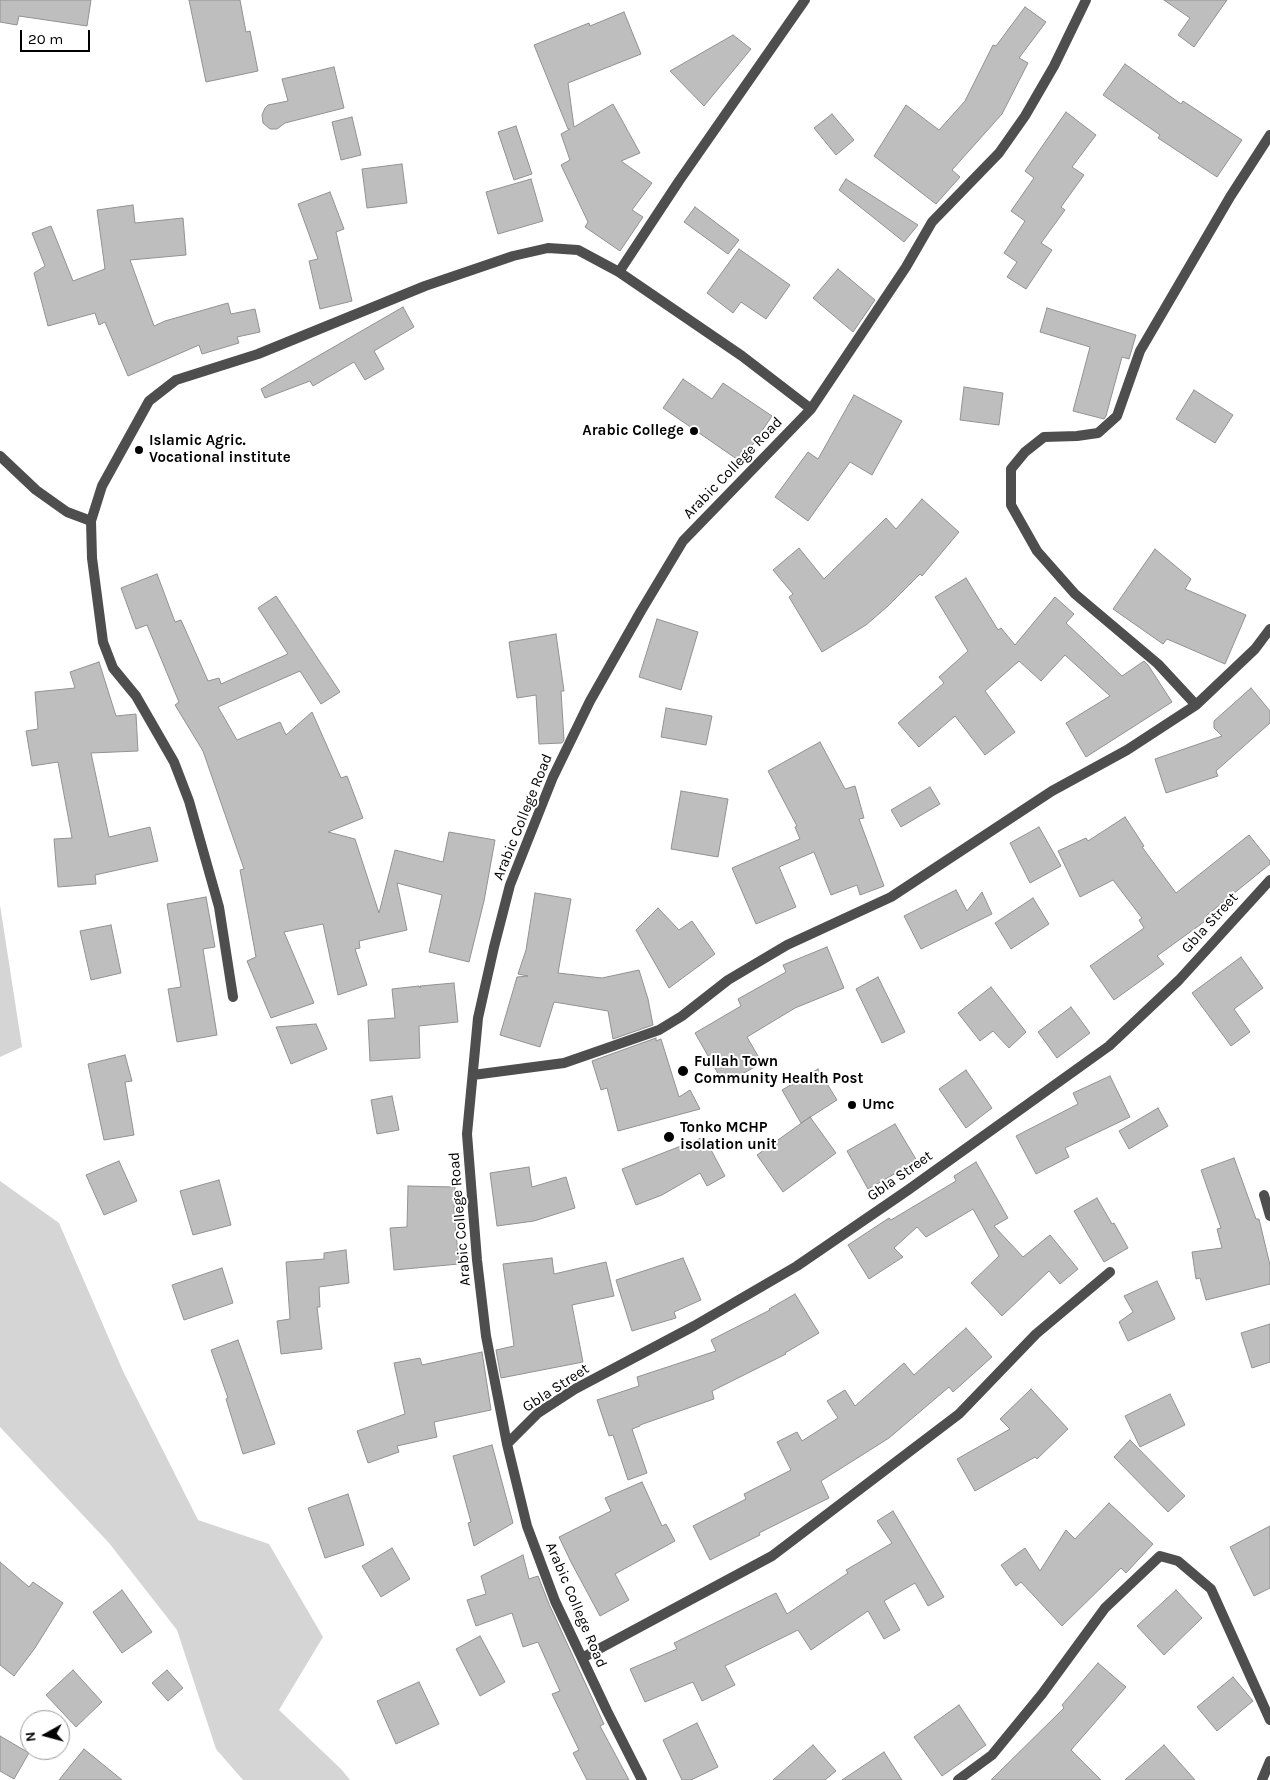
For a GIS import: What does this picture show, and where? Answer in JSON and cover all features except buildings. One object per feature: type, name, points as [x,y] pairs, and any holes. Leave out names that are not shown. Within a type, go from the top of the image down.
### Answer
[{"type":"street","points":[[619,272],[679,181],[805,0]]},
{"type":"street","name":"Arabic College Road","points":[[642,1780],[555,1600],[527,1526],[507,1444],[486,1336],[477,1260],[467,1134],[478,1018],[510,885],[553,777],[590,701],[683,540],[811,409],[906,267],[932,222],[999,153],[1024,116],[1054,66],[1086,0]]},
{"type":"street","points":[[1196,705],[1158,664],[1075,594],[1037,551],[1010,505],[1012,469],[1025,452],[1044,437],[1098,433],[1117,416],[1140,351],[1230,197],[1270,135]]},
{"type":"street","points":[[233,997],[219,907],[189,801],[174,762],[136,696],[114,668],[103,642],[92,558],[91,521],[102,486],[149,401],[176,380],[258,354],[425,286],[513,256],[548,248],[578,250],[619,272],[742,356],[811,409]]},
{"type":"street","points":[[0,456],[36,490],[51,501],[67,512],[91,521]]},
{"type":"street","points":[[473,1075],[564,1063],[659,1030],[682,1016],[728,980],[787,945],[892,897],[1052,791],[1127,750],[1196,705],[1255,649],[1270,629]]},
{"type":"street","name":"Gbla Street","points":[[507,1444],[538,1414],[575,1390],[694,1326],[797,1266],[908,1190],[1109,1046],[1179,980],[1270,880]]},
{"type":"street","points":[[1264,1195],[1270,1216]]},
{"type":"street","points":[[582,1658],[772,1556],[959,1414],[1036,1334],[1110,1272]]},
{"type":"street","points":[[958,1780],[992,1755],[1042,1694],[1105,1608],[1160,1556],[1178,1561],[1211,1588],[1270,1720]]},
{"type":"street","points":[[1262,1780],[1270,1760]]},
{"type":"shaded area","points":[[0,905],[22,1047],[0,1057]]},
{"type":"shaded area","points":[[0,1181],[59,1223],[123,1371],[198,1520],[269,1544],[323,1637],[279,1710],[341,1769],[350,1780],[243,1780],[216,1749],[177,1630],[109,1543],[0,1427]]},
{"type":"place","name":"Arabic College","points":[[694,431]]},
{"type":"place","name":"Islamic Agric. Vocational institute","points":[[139,450]]},
{"type":"place","name":"Fullah Town Community Health Post","points":[[683,1071]]},
{"type":"place","name":"Umc","points":[[852,1105]]},
{"type":"place","name":"Tonko MCHP isolation unit","points":[[669,1137]]}]
